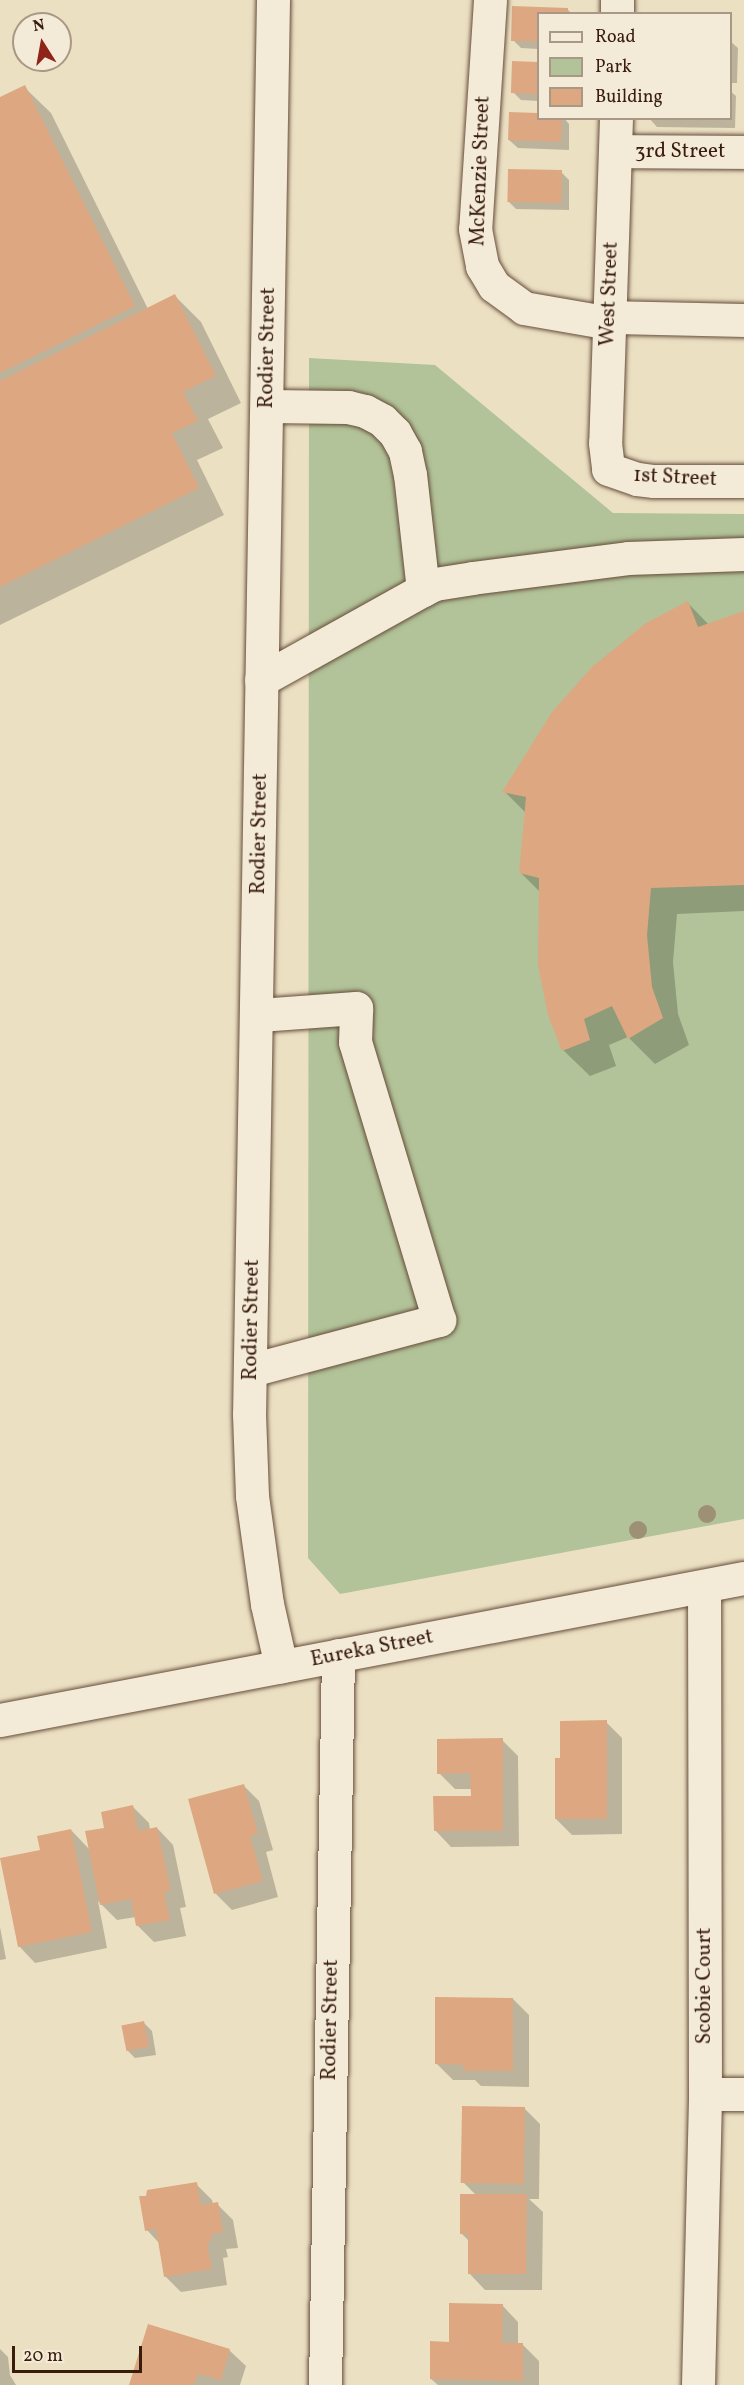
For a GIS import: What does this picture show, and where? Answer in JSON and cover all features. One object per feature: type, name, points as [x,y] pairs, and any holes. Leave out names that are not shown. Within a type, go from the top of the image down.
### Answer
[{"type":"street","name":"Rodier Street","points":[[273,0],[261,681],[258,1016],[249,1414],[252,1496],[267,1604],[281,1666]]},
{"type":"street","name":"McKenzie Street","points":[[490,0],[476,229],[482,266],[494,286],[524,308],[610,320],[744,320]]},
{"type":"street","name":"West Street","points":[[608,469],[605,443],[616,120]]},
{"type":"street","name":"3rd Street","points":[[615,151],[744,152]]},
{"type":"street","points":[[267,406],[348,407],[365,411],[382,420],[395,433],[405,451],[410,475],[423,590]]},
{"type":"street","name":"1st Street","points":[[608,469],[637,479],[654,481],[744,481]]},
{"type":"street","points":[[261,681],[435,584],[628,558],[744,554]]},
{"type":"street","points":[[251,1370],[439,1320],[355,1042],[356,1008],[258,1016]]},
{"type":"street","name":"Eureka Street","points":[[0,1720],[744,1578]]},
{"type":"street","name":"Scobie Court","points":[[698,2385],[705,2094],[704,1586]]},
{"type":"street","name":"Rodier Street","points":[[325,2385],[338,1655]]},
{"type":"street","points":[[705,2094],[744,2094]]},
{"type":"green space","points":[[309,358],[435,365],[613,513],[744,514],[744,1519],[340,1594],[308,1558]]},
{"type":"building","points":[[512,6],[568,8],[568,12],[537,12],[537,41],[511,41]]},
{"type":"building","points":[[512,61],[537,62],[537,94],[511,93]]},
{"type":"building","points":[[25,85],[135,306],[0,373],[0,97]]},
{"type":"building","points":[[509,112],[537,113],[537,120],[562,120],[561,142],[508,140]]},
{"type":"building","points":[[508,169],[562,170],[561,203],[507,202]]},
{"type":"building","points":[[175,294],[216,376],[183,392],[198,421],[172,433],[199,488],[0,587],[0,381]]},
{"type":"building","points":[[688,601],[698,627],[744,611],[744,885],[651,888],[647,935],[652,987],[663,1018],[628,1039],[612,1006],[584,1019],[590,1040],[562,1051],[548,1015],[538,965],[539,878],[519,873],[526,797],[502,792],[552,712],[592,667],[646,623]]},
{"type":"building","points":[[607,1720],[607,1819],[555,1819],[555,1758],[560,1758],[560,1721]]},
{"type":"building","points":[[503,1738],[503,1831],[434,1831],[433,1796],[471,1796],[470,1773],[437,1774],[437,1739]]},
{"type":"building","points":[[244,1784],[258,1834],[250,1836],[263,1881],[214,1894],[188,1799]]},
{"type":"building","points":[[133,1805],[138,1831],[157,1827],[171,1891],[164,1892],[170,1920],[136,1926],[131,1899],[100,1905],[85,1831],[104,1828],[101,1812]]},
{"type":"building","points":[[71,1829],[92,1932],[18,1947],[0,1858],[40,1850],[37,1836]]},
{"type":"building","points":[[435,1997],[513,1998],[513,2071],[463,2071],[464,2065],[435,2064]]},
{"type":"building","points":[[144,2021],[149,2047],[126,2051],[121,2025]]},
{"type":"building","points":[[462,2106],[525,2107],[524,2184],[461,2183]]},
{"type":"building","points":[[197,2182],[201,2205],[218,2202],[223,2232],[211,2234],[212,2241],[207,2242],[212,2269],[164,2277],[156,2229],[145,2231],[139,2196],[146,2196],[147,2190]]},
{"type":"building","points":[[460,2194],[527,2194],[526,2274],[468,2274],[468,2234],[460,2234]]},
{"type":"building","points":[[449,2303],[503,2304],[502,2343],[523,2343],[523,2381],[430,2379],[430,2341],[449,2342]]},
{"type":"building","points":[[148,2324],[230,2349],[221,2380],[198,2374],[194,2385],[129,2385]]}]
